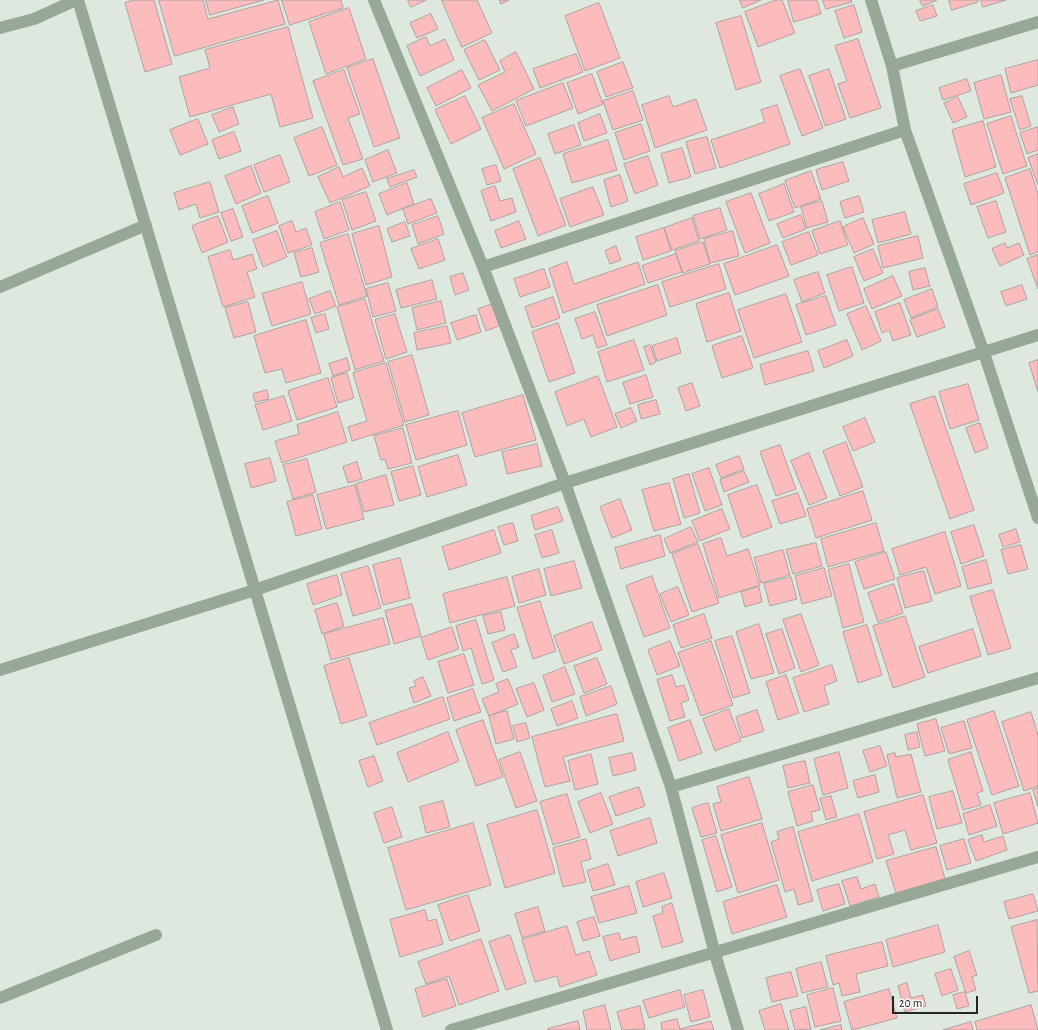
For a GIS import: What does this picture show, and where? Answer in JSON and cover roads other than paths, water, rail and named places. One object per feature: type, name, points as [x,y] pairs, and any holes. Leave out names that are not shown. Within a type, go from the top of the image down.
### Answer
[{"type":"street","points":[[0,28],[34,19],[77,0],[146,225],[387,1030]]},
{"type":"street","points":[[374,0],[483,267],[565,483],[672,787],[715,954],[738,1030]]},
{"type":"street","points":[[871,0],[892,66],[905,130],[984,353],[1038,518]]},
{"type":"street","points":[[892,66],[1038,22]]},
{"type":"street","points":[[483,267],[905,130]]},
{"type":"street","points":[[0,287],[146,225]]},
{"type":"street","points":[[0,670],[255,590],[565,483],[1038,335]]},
{"type":"street","points":[[672,787],[1038,678]]},
{"type":"street","points":[[451,1030],[715,954],[1038,857]]},
{"type":"street","points":[[0,998],[156,935]]}]
